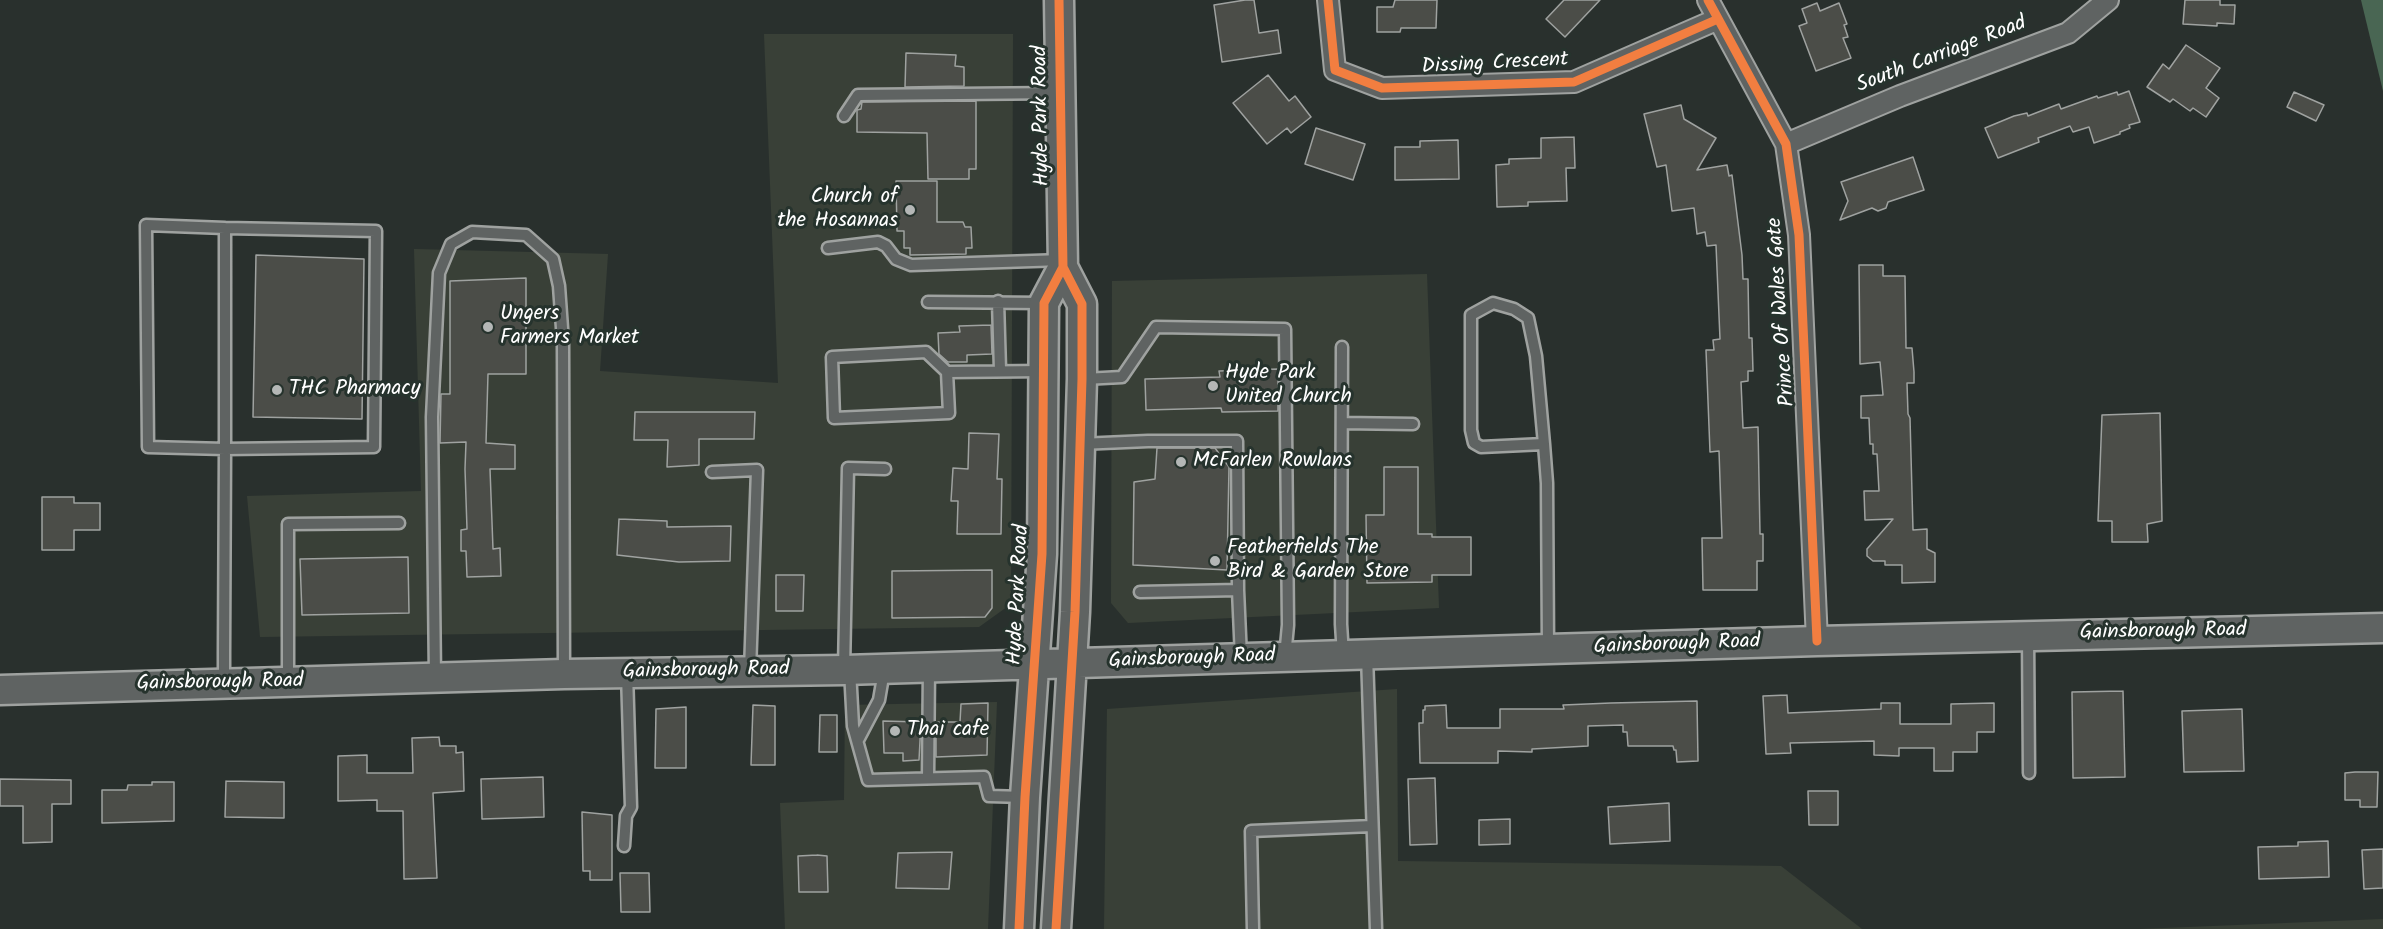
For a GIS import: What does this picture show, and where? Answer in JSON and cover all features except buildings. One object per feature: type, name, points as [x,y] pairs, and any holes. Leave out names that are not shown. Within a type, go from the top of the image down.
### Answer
[{"type":"main road","name":"Hyde Park Road","points":[[1056,929],[1072,663],[1082,379],[1082,304],[1063,263],[1059,0]]},
{"type":"main road","name":"Hyde Park Road","points":[[1019,929],[1041,554],[1044,303],[1063,263]]},
{"type":"main road","name":"Gainsborough Road","points":[[0,690],[2383,628]]},
{"type":"street","name":"Dissing Crescent","points":[[1328,0],[1335,70],[1382,88],[1574,82],[1718,19]]},
{"type":"street","name":"Prince Of Wales Gate","points":[[1708,0],[1786,144],[1799,235],[1817,641]]},
{"type":"street","name":"South Carriage Road","points":[[1786,144],[1900,96],[2068,33],[2108,0]]},
{"type":"lane","points":[[844,116],[858,95],[1061,93]]},
{"type":"lane","points":[[146,225],[225,228],[376,231],[374,447],[225,449],[148,447],[146,225]]},
{"type":"lane","points":[[224,684],[225,228]]},
{"type":"lane","points":[[435,678],[432,417],[439,273],[451,244],[472,232],[526,236],[553,260],[559,286],[563,342],[562,645],[564,674]]},
{"type":"lane","points":[[828,248],[878,242],[886,246],[896,259],[911,265],[1063,263]]},
{"type":"lane","points":[[998,301],[1000,370]]},
{"type":"lane","points":[[928,302],[1044,303]]},
{"type":"lane","points":[[1544,444],[1481,447],[1474,443],[1471,430],[1471,315],[1493,303],[1514,309],[1528,318],[1536,356],[1544,444],[1547,494],[1548,649]]},
{"type":"lane","points":[[1082,379],[1122,377],[1156,327],[1285,329],[1288,626],[1286,657]]},
{"type":"lane","points":[[1342,347],[1341,624],[1355,655],[1372,826],[1376,929]]},
{"type":"lane","points":[[947,372],[948,413],[834,418],[832,357],[926,352],[947,372],[1043,371]]},
{"type":"lane","points":[[1342,423],[1413,424]]},
{"type":"lane","points":[[1080,444],[1237,441],[1241,658]]},
{"type":"lane","points":[[885,469],[848,468],[847,669],[854,726],[868,780],[984,777],[988,796],[1025,797]]},
{"type":"lane","points":[[712,472],[757,470],[750,672]]},
{"type":"lane","points":[[288,683],[288,524],[399,523]]},
{"type":"lane","points":[[1140,592],[1238,590]]},
{"type":"lane","points":[[2028,636],[2029,774]]},
{"type":"lane","points":[[928,778],[929,667]]},
{"type":"lane","points":[[858,740],[879,700],[885,668]]},
{"type":"lane","points":[[624,846],[626,816],[631,807],[627,673]]},
{"type":"lane","points":[[1253,929],[1251,831],[1372,826]]},
{"type":"shaded area","points":[[764,34],[1013,34],[1011,604],[979,627],[260,637],[247,496],[421,491],[414,249],[608,254],[600,371],[778,383]]},
{"type":"shaded area","points":[[1427,274],[1439,608],[1128,623],[1111,603],[1112,281]]},
{"type":"shaded area","points":[[1397,689],[1398,861],[1781,866],[1862,929],[1104,929],[1107,709]]},
{"type":"shaded area","points":[[997,702],[988,929],[785,929],[780,803],[844,800],[845,705]]},
{"type":"shaded area","points":[[2383,919],[2383,929],[2140,929]]},
{"type":"green space","points":[[2361,0],[2383,0],[2383,91]]},
{"type":"cycle path","points":[[1056,929],[1075,612],[1082,379],[1082,304],[1063,267],[1059,0]]},
{"type":"cycle path","points":[[1328,0],[1335,70],[1382,88],[1574,82],[1718,19]]},
{"type":"cycle path","points":[[1708,0],[1786,144],[1799,235],[1817,641]]},
{"type":"cycle path","points":[[1019,929],[1025,797],[1042,554],[1044,303],[1063,267]]},
{"type":"place","name":"Church of the Hosannas","points":[[910,210]]},
{"type":"place","name":"Ungers Farmers Market","points":[[488,327]]},
{"type":"place","name":"Hyde Park United Church","points":[[1213,386]]},
{"type":"place","name":"THC Pharmacy","points":[[277,390]]},
{"type":"place","name":"McFarlen Rowlans","points":[[1181,462]]},
{"type":"place","name":"Featherfields The Bird & Garden Store","points":[[1215,561]]},
{"type":"place","name":"Thai cafe","points":[[895,731]]}]
